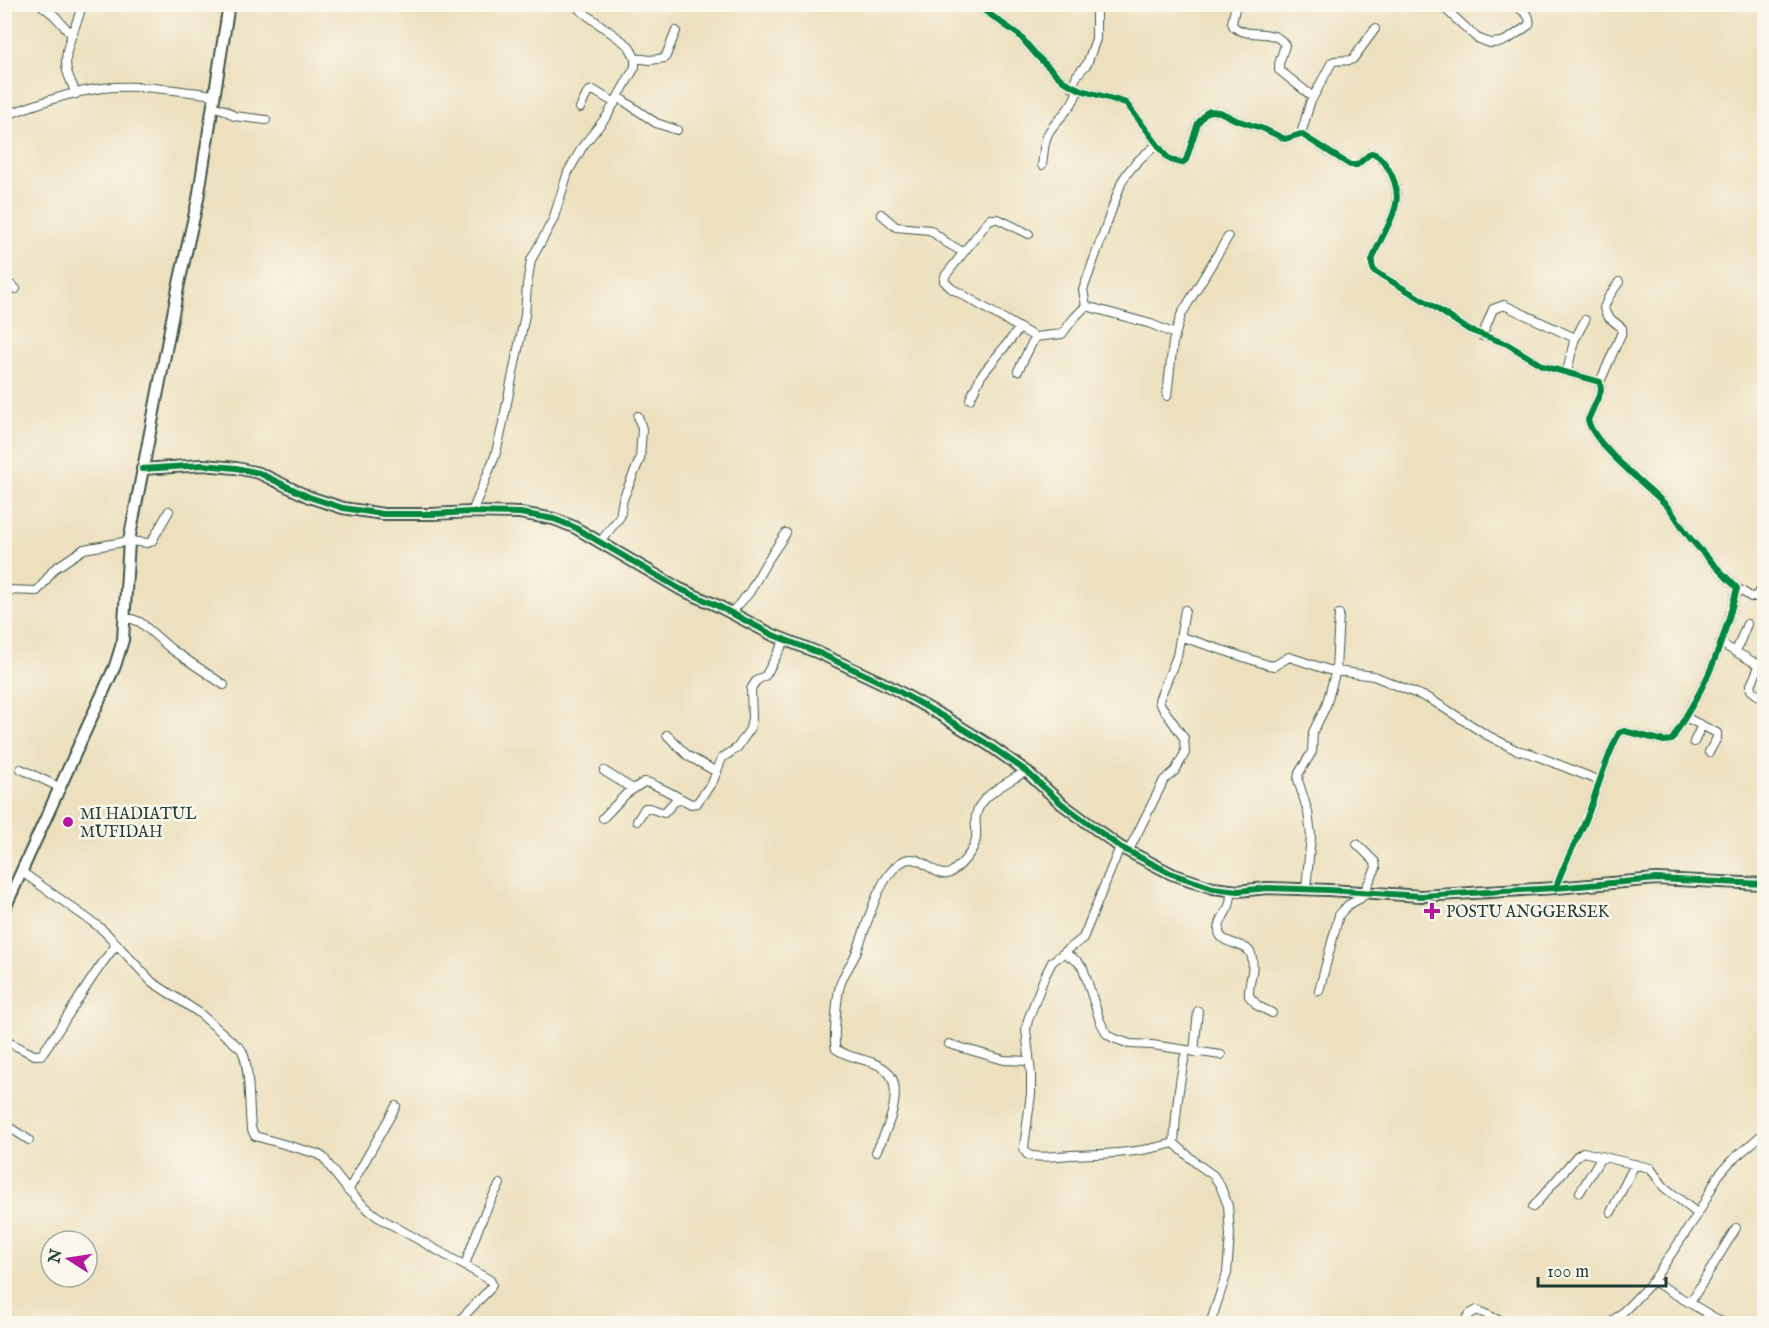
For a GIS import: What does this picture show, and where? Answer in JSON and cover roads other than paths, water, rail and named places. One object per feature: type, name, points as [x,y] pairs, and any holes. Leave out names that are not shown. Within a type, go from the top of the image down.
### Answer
[{"type":"street","points":[[40,4],[54,15],[71,34]]},
{"type":"street","points":[[76,94],[67,72],[66,62],[71,34],[80,15],[82,4]]},
{"type":"street","points":[[472,512],[495,456],[501,432],[525,315],[531,260],[553,220],[568,172],[583,146],[607,116],[635,67],[635,58],[629,46],[580,10],[576,4]]},
{"type":"street","points":[[975,4],[1019,35],[1046,66],[1063,81],[1075,88],[1126,103],[1157,145],[1171,160],[1178,163],[1185,162],[1198,123],[1210,111],[1220,112],[1285,139],[1302,134],[1350,165],[1357,165],[1371,153],[1378,155],[1392,175],[1397,194],[1389,225],[1374,255],[1372,268],[1381,276],[1469,330],[1507,344],[1543,366],[1600,382]]},
{"type":"street","points":[[1042,165],[1048,134],[1076,98],[1077,75],[1087,64],[1096,39],[1096,4]]},
{"type":"street","points":[[1236,4],[1232,23],[1234,27],[1244,33],[1275,36],[1284,41],[1279,70],[1313,97]]},
{"type":"street","points":[[1316,4],[1323,4]]},
{"type":"street","points":[[1440,4],[1477,38],[1490,44],[1502,42],[1529,25],[1529,16],[1515,4]]},
{"type":"street","points":[[6,905],[115,666],[123,640],[129,541],[178,288],[198,199],[229,5]]},
{"type":"street","points":[[1302,134],[1313,97],[1332,62],[1353,59],[1375,29]]},
{"type":"street","points":[[635,58],[650,60],[665,58],[676,31]]},
{"type":"street","points":[[4,116],[104,88],[158,88],[213,101],[234,116],[266,120]]},
{"type":"street","points":[[580,108],[588,92],[592,90],[616,100],[656,123],[677,130]]},
{"type":"street","points":[[1086,306],[1083,290],[1122,181],[1141,156],[1157,145]]},
{"type":"street","points":[[881,214],[896,227],[934,232],[963,252]]},
{"type":"street","points":[[1029,234],[998,219],[990,219],[945,276],[945,281],[1035,337],[1062,334],[1086,306]]},
{"type":"street","points":[[1167,396],[1170,365],[1181,315],[1228,237]]},
{"type":"street","points":[[4,280],[16,288]]},
{"type":"street","points":[[1619,282],[1604,308],[1607,316],[1622,328],[1622,332],[1600,382],[1601,392],[1588,420],[1593,432],[1624,468],[1667,506],[1691,538],[1737,588],[1755,597],[1764,586]]},
{"type":"street","points":[[1482,336],[1493,309],[1504,305],[1575,338]]},
{"type":"street","points":[[1086,306],[1151,324],[1176,334]]},
{"type":"street","points":[[1567,372],[1575,338],[1585,320]]},
{"type":"street","points":[[970,399],[981,376],[1019,329]]},
{"type":"street","points":[[1018,371],[1035,337]]},
{"type":"street","points":[[600,542],[620,517],[623,499],[640,459],[642,429],[638,416]]},
{"type":"street","points":[[142,469],[203,465],[236,468],[259,473],[309,497],[343,508],[383,514],[519,513],[554,519],[574,527],[680,589],[785,640],[819,653],[889,686],[989,745],[1026,771],[1062,804],[1124,850],[1172,874],[1214,888],[1364,891],[1421,896],[1656,879],[1764,884]]},
{"type":"street","points":[[4,590],[37,591],[51,572],[88,547],[129,541],[144,544],[152,541],[168,511]]},
{"type":"street","points":[[731,613],[749,593],[786,533]]},
{"type":"street","points":[[1556,888],[1561,870],[1586,819],[1617,736],[1622,731],[1672,740],[1699,695],[1720,643],[1737,588]]},
{"type":"street","points":[[1174,1143],[1131,1153],[1033,1156],[1025,1152],[1024,1142],[1031,1094],[1026,1030],[1052,962],[1083,938],[1124,850],[1164,780],[1175,771],[1185,753],[1184,738],[1159,700],[1178,656],[1185,610]]},
{"type":"street","points":[[1306,889],[1311,836],[1308,812],[1298,780],[1299,773],[1312,752],[1313,732],[1326,706],[1336,670],[1339,614]]},
{"type":"street","points":[[125,619],[140,622],[171,649],[224,685]]},
{"type":"street","points":[[1736,651],[1747,624]]},
{"type":"street","points":[[1182,637],[1268,665],[1274,666],[1289,657],[1319,667],[1374,676],[1430,699],[1485,734],[1516,750],[1600,781]]},
{"type":"street","points":[[603,818],[633,789],[644,782],[691,804],[697,802],[709,788],[722,758],[736,748],[750,729],[751,689],[756,681],[766,675],[785,640]]},
{"type":"street","points":[[1720,643],[1762,666]]},
{"type":"street","points":[[1763,699],[1751,690],[1751,685],[1762,666],[1764,656]]},
{"type":"street","points":[[1685,717],[1716,733],[1709,752]]},
{"type":"street","points":[[1694,742],[1702,725]]},
{"type":"street","points":[[667,735],[687,756],[717,772]]},
{"type":"street","points":[[21,768],[61,788]]},
{"type":"street","points":[[604,771],[633,789]]},
{"type":"street","points":[[876,1152],[892,1114],[896,1096],[894,1087],[892,1079],[878,1064],[845,1055],[836,1049],[834,1039],[839,986],[856,955],[879,894],[889,876],[900,863],[914,859],[925,863],[940,874],[952,873],[975,846],[975,819],[979,807],[986,798],[1026,771]]},
{"type":"street","points":[[637,821],[645,808],[649,807],[664,813],[675,801],[683,800]]},
{"type":"street","points":[[1319,991],[1339,915],[1348,905],[1361,898],[1376,865],[1357,844]]},
{"type":"street","points":[[22,872],[107,934],[152,982],[205,1017],[244,1053],[247,1067],[250,1128],[253,1134],[259,1138],[318,1154],[324,1158],[348,1191],[365,1208],[490,1280],[492,1284],[489,1290],[456,1323]]},
{"type":"street","points":[[1231,890],[1228,908],[1221,919],[1220,935],[1228,942],[1243,946],[1249,951],[1253,965],[1249,996],[1258,1006],[1272,1013]]},
{"type":"street","points":[[4,1040],[34,1055],[41,1055],[71,1012],[86,985],[117,944]]},
{"type":"street","points":[[1064,952],[1083,968],[1100,1021],[1107,1034],[1130,1044],[1221,1055]]},
{"type":"street","points":[[1174,1143],[1177,1107],[1198,1011]]},
{"type":"street","points":[[949,1044],[1012,1062],[1029,1061]]},
{"type":"street","points":[[348,1191],[396,1106]]},
{"type":"street","points":[[4,1124],[29,1140]]},
{"type":"street","points":[[1610,1323],[1653,1281],[1698,1214],[1718,1176],[1730,1162],[1764,1133]]},
{"type":"street","points":[[1174,1143],[1213,1175],[1220,1185],[1228,1206],[1230,1235],[1227,1274],[1210,1323]]},
{"type":"street","points":[[1533,1207],[1583,1152],[1650,1168],[1664,1187],[1698,1214]]},
{"type":"street","points":[[1580,1192],[1602,1156]]},
{"type":"street","points":[[1611,1212],[1635,1164]]},
{"type":"street","points":[[465,1265],[480,1221],[500,1184]]},
{"type":"street","points":[[1690,1303],[1736,1228]]},
{"type":"street","points":[[1653,1281],[1725,1323]]},
{"type":"street","points":[[1462,1323],[1477,1310],[1507,1323]]},
{"type":"place","name":"MI HADIATUL MUFIDAH","points":[[68,822]]},
{"type":"place","name":"POSTU ANGGERSEK","points":[[1432,911]]}]
